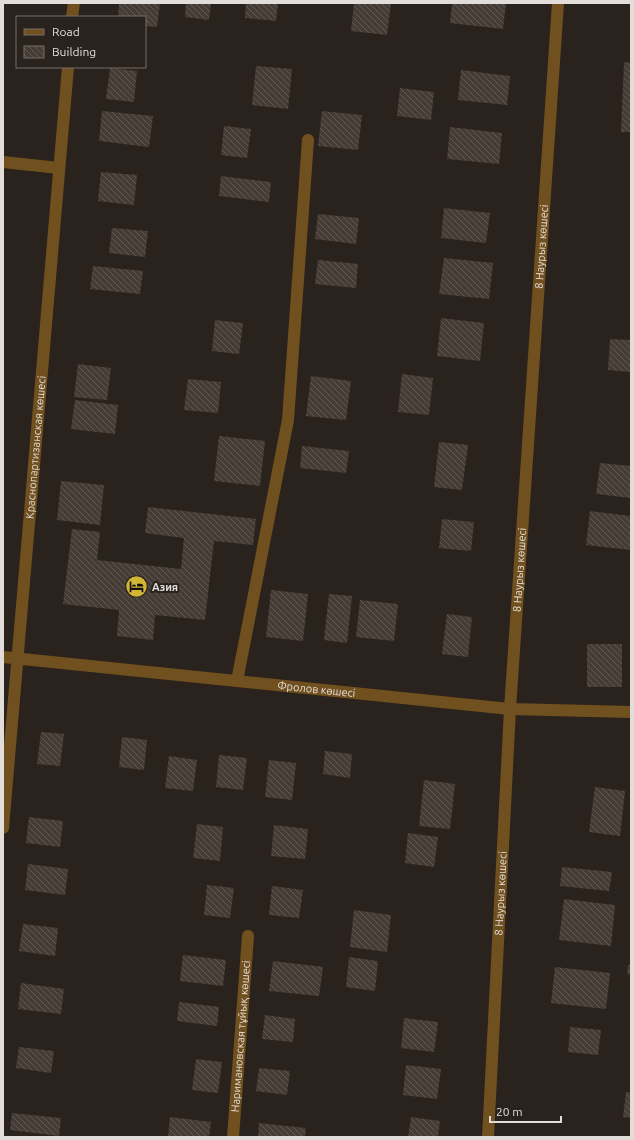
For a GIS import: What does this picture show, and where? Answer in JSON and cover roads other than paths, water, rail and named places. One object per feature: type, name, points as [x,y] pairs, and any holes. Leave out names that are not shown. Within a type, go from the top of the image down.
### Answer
[{"type":"street","points":[[72,16],[74,3]]},
{"type":"street","name":"8 Наурыз көшесі","points":[[488,1137],[510,709],[558,3]]},
{"type":"street","name":"Краснопартизанская көшесі","points":[[3,828],[68,68]]},
{"type":"street","points":[[237,680],[288,420],[308,140]]},
{"type":"street","points":[[3,162],[59,168]]},
{"type":"street","name":"Фролов көшесі","points":[[3,657],[510,709],[631,712]]},
{"type":"street","name":"Наримановская тұйық көшесі","points":[[233,1137],[248,936]]},
{"type":"place","name":"Азия","points":[[137,587]]}]
